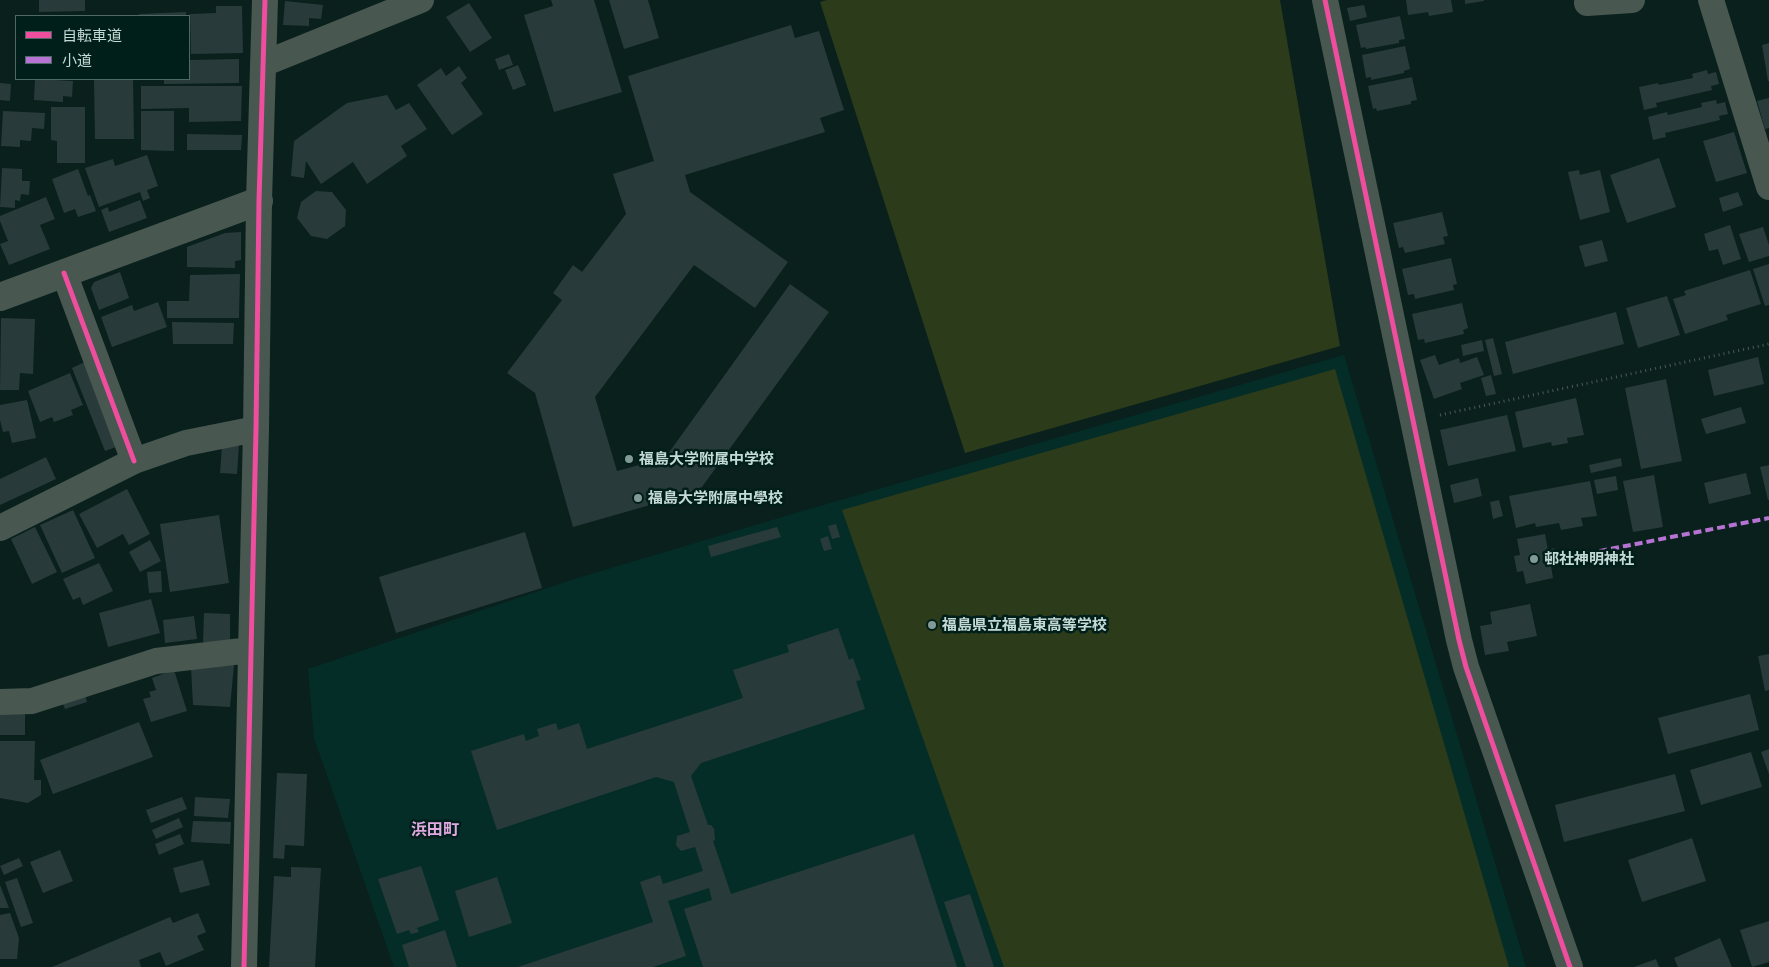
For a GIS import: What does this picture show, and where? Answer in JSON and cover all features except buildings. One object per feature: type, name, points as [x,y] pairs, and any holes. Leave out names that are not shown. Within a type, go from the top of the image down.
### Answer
[{"type":"street","points":[[244,967],[259,201],[265,0]]},
{"type":"street","points":[[263,64],[421,0]]},
{"type":"street","points":[[1325,0],[1459,640],[1466,667],[1570,967]]},
{"type":"street","points":[[1587,3],[1632,0]]},
{"type":"street","points":[[1711,0],[1769,187]]},
{"type":"street","points":[[0,297],[259,201]]},
{"type":"street","points":[[64,273],[134,461]]},
{"type":"street","points":[[0,528],[134,461],[186,443],[256,429]]},
{"type":"street","points":[[0,702],[32,701],[156,661],[251,650]]},
{"type":"path","points":[[1413,420],[1769,344]]},
{"type":"shaded area","points":[[827,0],[1280,0],[1340,346],[965,453],[820,2]]},
{"type":"shaded area","name":"福島県立福島東高等学校","points":[[1344,355],[1526,967],[394,967],[314,738],[308,669],[571,580],[799,512]]},
{"type":"shaded area","points":[[1335,369],[1509,967],[1004,967],[842,510]]},
{"type":"marked path","points":[[1564,558],[1769,518]]},
{"type":"cycle path","points":[[244,967],[259,201],[265,0]]},
{"type":"cycle path","points":[[1325,0],[1459,640],[1466,667],[1570,967]]},
{"type":"cycle path","points":[[64,273],[134,461]]},
{"type":"place","name":"福島大学附属中学校","points":[[629,459]]},
{"type":"place","name":"福島大学附属中學校","points":[[638,498]]},
{"type":"place","name":"邨社神明神社","points":[[1534,559]]},
{"type":"place","name":"福島県立福島東高等学校","points":[[932,625]]},
{"type":"district","name":"浜田町","points":[[435,830]]}]
